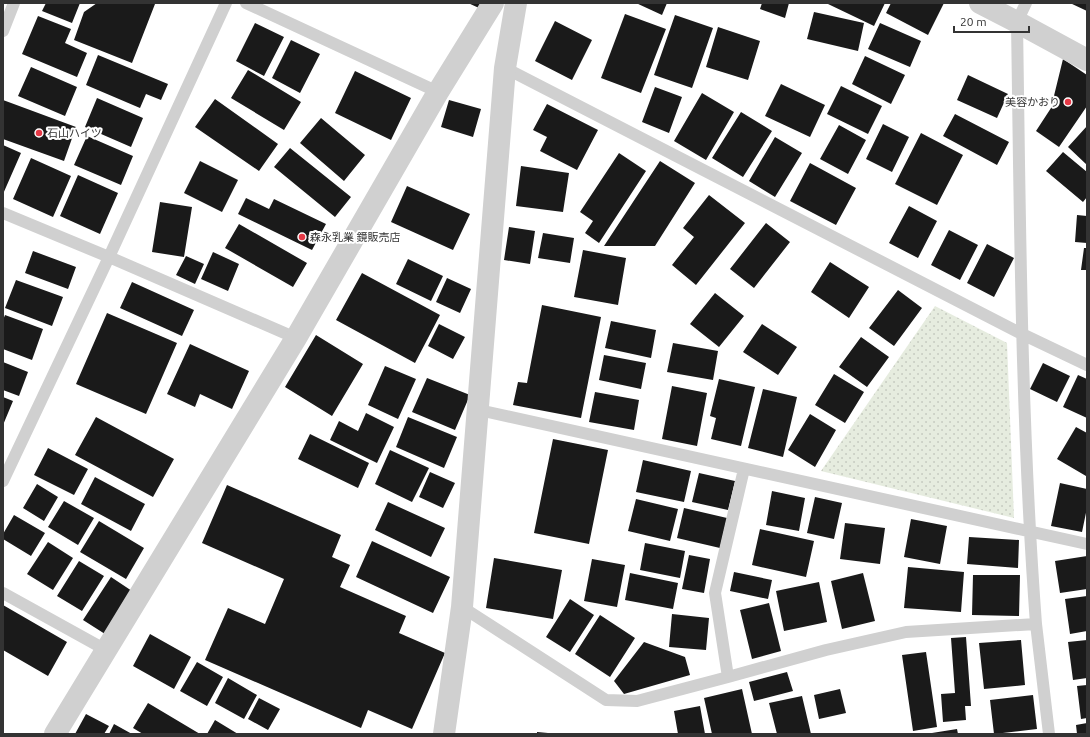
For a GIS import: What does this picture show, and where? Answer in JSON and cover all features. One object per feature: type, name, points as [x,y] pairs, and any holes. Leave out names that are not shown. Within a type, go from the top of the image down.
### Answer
[{"type":"street","points":[[55,734],[296,338],[438,92],[492,3]]},
{"type":"street","points":[[444,734],[462,607],[479,410],[504,68],[516,3]]},
{"type":"street","points":[[980,3],[1021,12],[1087,60]]},
{"type":"lane","points":[[3,31],[14,3]]},
{"type":"lane","points":[[3,481],[109,257],[226,3]]},
{"type":"lane","points":[[246,3],[438,92]]},
{"type":"lane","points":[[1021,12],[1022,334],[1029,532],[1036,624],[1049,734]]},
{"type":"lane","points":[[504,68],[1022,334],[1087,365]]},
{"type":"lane","points":[[3,213],[296,338]]},
{"type":"lane","points":[[479,410],[1087,544]]},
{"type":"lane","points":[[728,677],[716,593],[744,469]]},
{"type":"lane","points":[[3,593],[106,650]]},
{"type":"lane","points":[[462,607],[606,700],[637,700],[826,650],[906,632],[1036,624]]},
{"type":"shaded area","points":[[935,306],[1007,343],[1014,518],[821,471]]},
{"type":"building","points":[[46,3],[80,3],[72,23],[42,11]]},
{"type":"building","points":[[97,3],[155,4],[132,63],[74,40],[84,12]]},
{"type":"building","points":[[468,3],[481,3],[479,8]]},
{"type":"building","points":[[636,3],[667,3],[662,15]]},
{"type":"building","points":[[762,3],[789,3],[785,18],[760,9]]},
{"type":"building","points":[[828,3],[885,3],[874,26]]},
{"type":"building","points":[[891,3],[944,3],[928,35],[886,13]]},
{"type":"building","points":[[1070,3],[1087,3],[1087,11]]},
{"type":"building","points":[[814,12],[864,23],[858,51],[807,39]]},
{"type":"building","points":[[625,14],[666,29],[641,93],[601,78]]},
{"type":"building","points":[[675,15],[713,28],[692,88],[654,75]]},
{"type":"building","points":[[38,16],[71,29],[65,43],[87,53],[77,77],[22,54]]},
{"type":"building","points":[[555,21],[592,40],[572,80],[535,61]]},
{"type":"building","points":[[255,23],[284,37],[264,76],[236,61]]},
{"type":"building","points":[[880,23],[921,41],[910,67],[868,49]]},
{"type":"building","points":[[718,27],[760,41],[748,80],[706,67]]},
{"type":"building","points":[[291,40],[320,54],[300,93],[272,78]]},
{"type":"building","points":[[98,55],[168,84],[161,100],[146,94],[140,108],[86,85]]},
{"type":"building","points":[[865,56],[905,75],[891,104],[852,84]]},
{"type":"building","points":[[1063,59],[1087,75],[1087,106],[1059,147],[1036,131],[1051,108]]},
{"type":"building","points":[[31,67],[77,87],[65,116],[18,96]]},
{"type":"building","points":[[248,70],[301,102],[284,130],[231,98]]},
{"type":"building","points":[[355,71],[411,98],[391,140],[335,113]]},
{"type":"building","points":[[968,75],[1008,94],[997,118],[957,100]]},
{"type":"building","points":[[781,84],[825,105],[810,137],[765,116]]},
{"type":"building","points":[[841,86],[882,106],[868,134],[827,114]]},
{"type":"building","points":[[655,87],[682,97],[669,133],[642,122]]},
{"type":"building","points":[[702,93],[734,112],[706,160],[674,141]]},
{"type":"building","points":[[97,98],[143,118],[131,147],[85,127]]},
{"type":"building","points":[[215,99],[278,144],[259,171],[195,127]]},
{"type":"building","name":"石山ハイツ","points":[[3,100],[76,127],[64,161],[3,139]]},
{"type":"building","points":[[449,100],[481,109],[473,137],[441,127]]},
{"type":"building","points":[[547,104],[598,130],[577,170],[540,151],[547,137],[533,130]]},
{"type":"building","points":[[741,112],[772,131],[743,177],[712,158]]},
{"type":"building","points":[[955,114],[1009,142],[997,165],[943,136]]},
{"type":"building","points":[[321,118],[365,155],[344,181],[300,143]]},
{"type":"building","points":[[883,124],[909,137],[892,172],[866,159]]},
{"type":"building","points":[[839,125],[866,140],[848,174],[820,159]]},
{"type":"building","points":[[1087,126],[1087,165],[1068,147]]},
{"type":"building","points":[[921,133],[963,155],[937,205],[895,184]]},
{"type":"building","points":[[87,136],[133,156],[121,185],[74,165]]},
{"type":"building","points":[[775,137],[802,153],[775,197],[749,181]]},
{"type":"building","points":[[3,145],[21,153],[3,194]]},
{"type":"building","points":[[290,148],[351,197],[335,217],[274,167]]},
{"type":"building","points":[[1063,152],[1087,172],[1087,197],[1083,202],[1046,171]]},
{"type":"building","points":[[619,153],[646,171],[599,243],[585,233],[593,221],[580,212]]},
{"type":"building","points":[[31,158],[71,176],[53,217],[13,199]]},
{"type":"building","points":[[200,161],[238,180],[222,212],[184,193]]},
{"type":"building","points":[[660,161],[695,183],[655,246],[604,246]]},
{"type":"building","points":[[810,163],[856,188],[836,225],[790,201]]},
{"type":"building","points":[[521,166],[569,173],[563,212],[516,206]]},
{"type":"building","points":[[78,175],[118,193],[100,234],[60,216]]},
{"type":"building","points":[[407,186],[470,214],[453,250],[391,222]]},
{"type":"building","points":[[709,195],[745,223],[696,285],[672,265],[694,237],[683,228]]},
{"type":"building","name":"森永乳業 鏡販売店","points":[[246,198],[269,209],[274,199],[326,224],[312,250],[238,214]]},
{"type":"building","points":[[160,202],[192,207],[184,257],[152,252]]},
{"type":"building","points":[[909,206],[937,221],[918,258],[889,243]]},
{"type":"building","points":[[1077,215],[1087,216],[1087,243],[1075,242]]},
{"type":"building","points":[[766,223],[790,242],[754,288],[730,269]]},
{"type":"building","points":[[239,224],[307,263],[293,287],[225,248]]},
{"type":"building","points":[[509,227],[535,231],[530,264],[504,260]]},
{"type":"building","points":[[949,230],[978,245],[960,280],[931,265]]},
{"type":"building","points":[[543,233],[574,238],[570,263],[538,258]]},
{"type":"building","points":[[987,244],[1014,258],[994,297],[967,283]]},
{"type":"building","points":[[1084,248],[1087,248],[1087,270],[1081,270]]},
{"type":"building","points":[[583,250],[626,258],[618,305],[574,297]]},
{"type":"building","points":[[33,251],[76,267],[68,289],[25,273]]},
{"type":"building","points":[[213,252],[239,264],[228,291],[201,279]]},
{"type":"building","points":[[186,256],[204,264],[195,284],[176,275]]},
{"type":"building","points":[[408,259],[443,276],[431,301],[396,284]]},
{"type":"building","points":[[830,262],[869,287],[849,318],[811,292]]},
{"type":"building","points":[[362,273],[440,315],[415,363],[336,320]]},
{"type":"building","points":[[447,278],[471,289],[460,313],[436,302]]},
{"type":"building","points":[[16,280],[63,297],[52,326],[5,308]]},
{"type":"building","points":[[132,282],[194,310],[182,336],[120,308]]},
{"type":"building","points":[[898,290],[922,308],[894,346],[869,328]]},
{"type":"building","points":[[715,293],[744,316],[719,347],[690,324]]},
{"type":"building","points":[[542,305],[601,317],[581,418],[513,405],[518,382],[527,383]]},
{"type":"building","points":[[107,313],[177,343],[146,414],[76,384]]},
{"type":"building","points":[[5,315],[43,329],[32,360],[3,349],[3,320]]},
{"type":"building","points":[[611,321],[656,330],[651,358],[605,348]]},
{"type":"building","points":[[439,324],[465,337],[453,359],[428,346]]},
{"type":"building","points":[[762,324],[797,347],[778,375],[743,352]]},
{"type":"building","points":[[316,335],[363,364],[332,416],[285,387]]},
{"type":"building","points":[[861,337],[889,357],[867,387],[839,367]]},
{"type":"building","points":[[673,343],[718,351],[713,380],[667,372]]},
{"type":"building","points":[[190,344],[249,371],[232,409],[200,394],[195,407],[167,394]]},
{"type":"building","points":[[604,355],[646,363],[641,389],[599,380]]},
{"type":"building","points":[[3,362],[28,372],[19,396],[3,390]]},
{"type":"building","points":[[1043,363],[1070,376],[1057,402],[1030,389]]},
{"type":"building","points":[[385,366],[416,379],[398,419],[368,405]]},
{"type":"building","points":[[834,374],[864,392],[845,423],[815,405]]},
{"type":"building","points":[[1078,375],[1087,379],[1087,418],[1063,407]]},
{"type":"building","points":[[427,378],[470,395],[455,430],[412,412]]},
{"type":"building","points":[[719,379],[755,387],[741,446],[711,439],[716,418],[710,416]]},
{"type":"building","points":[[672,386],[707,393],[697,446],[662,439]]},
{"type":"building","points":[[763,389],[797,397],[783,457],[748,448]]},
{"type":"building","points":[[595,392],[639,400],[634,430],[589,422]]},
{"type":"building","points":[[3,397],[13,401],[3,425]]},
{"type":"building","points":[[366,413],[394,427],[377,463],[330,440],[339,421],[358,431]]},
{"type":"building","points":[[810,414],[836,430],[815,467],[788,450]]},
{"type":"building","points":[[96,417],[174,459],[153,497],[75,455]]},
{"type":"building","points":[[408,417],[457,437],[444,468],[396,447]]},
{"type":"building","points":[[1076,427],[1087,433],[1086,476],[1057,459]]},
{"type":"building","points":[[310,434],[369,463],[358,488],[298,459]]},
{"type":"building","points":[[553,439],[608,450],[589,544],[534,533]]},
{"type":"building","points":[[48,448],[88,469],[74,495],[34,475]]},
{"type":"building","points":[[390,450],[429,468],[412,502],[375,484]]},
{"type":"building","points":[[643,460],[691,471],[684,502],[636,492]]},
{"type":"building","points":[[430,472],[455,483],[443,508],[419,497]]},
{"type":"building","points":[[699,473],[735,481],[728,510],[692,502]]},
{"type":"building","points":[[95,477],[145,504],[131,531],[81,504]]},
{"type":"building","points":[[1060,483],[1087,489],[1087,508],[1082,532],[1051,526]]},
{"type":"building","points":[[37,484],[58,497],[44,521],[23,508]]},
{"type":"building","points":[[227,485],[341,535],[332,557],[350,565],[340,587],[406,616],[399,633],[445,653],[412,729],[368,710],[361,728],[205,660],[228,608],[265,624],[284,579],[202,543]]},
{"type":"building","points":[[772,491],[805,498],[799,531],[766,525]]},
{"type":"building","points":[[815,497],[842,503],[834,539],[807,533]]},
{"type":"building","points":[[636,499],[678,509],[670,541],[628,531]]},
{"type":"building","points":[[64,501],[94,518],[78,545],[48,527]]},
{"type":"building","points":[[388,502],[445,528],[431,557],[375,530]]},
{"type":"building","points":[[684,508],[727,518],[720,548],[677,538]]},
{"type":"building","points":[[14,515],[45,533],[31,556],[3,539],[3,534]]},
{"type":"building","points":[[911,519],[947,526],[940,564],[904,557]]},
{"type":"building","points":[[99,521],[144,548],[126,579],[80,552]]},
{"type":"building","points":[[845,523],[885,528],[880,564],[840,559]]},
{"type":"building","points":[[760,529],[814,541],[806,577],[752,565]]},
{"type":"building","points":[[969,537],[1019,540],[1018,568],[967,564]]},
{"type":"building","points":[[372,541],[450,577],[433,613],[356,577]]},
{"type":"building","points":[[48,542],[73,558],[53,590],[27,574]]},
{"type":"building","points":[[645,543],[685,551],[680,578],[640,570]]},
{"type":"building","points":[[689,555],[710,559],[704,593],[682,589]]},
{"type":"building","points":[[1087,556],[1087,589],[1060,593],[1055,561]]},
{"type":"building","points":[[494,558],[562,570],[553,619],[486,608]]},
{"type":"building","points":[[592,559],[625,565],[617,607],[584,601]]},
{"type":"building","points":[[79,561],[104,576],[82,611],[57,596]]},
{"type":"building","points":[[908,567],[964,572],[961,612],[904,608]]},
{"type":"building","points":[[734,572],[772,580],[768,599],[730,591]]},
{"type":"building","points":[[630,573],[678,583],[673,609],[625,600]]},
{"type":"building","points":[[863,573],[875,621],[842,629],[831,581]]},
{"type":"building","points":[[973,575],[1020,575],[1019,616],[972,615]]},
{"type":"building","points":[[111,577],[132,591],[105,634],[83,620]]},
{"type":"building","points":[[819,582],[827,622],[784,631],[776,591]]},
{"type":"building","points":[[1087,596],[1087,631],[1070,634],[1065,599]]},
{"type":"building","points":[[570,599],[594,615],[570,652],[546,637]]},
{"type":"building","points":[[769,603],[781,651],[752,659],[740,610]]},
{"type":"building","points":[[3,605],[67,642],[48,676],[3,650]]},
{"type":"building","points":[[672,614],[709,618],[706,650],[669,647]]},
{"type":"building","points":[[600,615],[635,638],[610,677],[575,654]]},
{"type":"building","points":[[150,634],[191,657],[174,689],[133,666]]},
{"type":"building","points":[[966,637],[971,706],[965,706],[966,720],[943,722],[941,694],[955,693],[951,638]]},
{"type":"building","points":[[1021,640],[1025,685],[984,689],[979,643]]},
{"type":"building","points":[[1087,640],[1087,678],[1073,680],[1068,642]]},
{"type":"building","points":[[644,642],[685,657],[690,675],[624,694],[614,681]]},
{"type":"building","points":[[926,652],[937,727],[913,731],[902,655]]},
{"type":"building","points":[[197,662],[223,677],[207,706],[180,691]]},
{"type":"building","points":[[787,672],[793,691],[754,701],[749,682]]},
{"type":"building","points":[[228,678],[257,695],[244,719],[215,703]]},
{"type":"building","points":[[1087,685],[1087,718],[1081,719],[1077,686]]},
{"type":"building","points":[[742,689],[752,734],[712,734],[704,698]]},
{"type":"building","points":[[840,689],[846,713],[819,719],[814,695]]},
{"type":"building","points":[[1033,695],[1037,729],[994,734],[990,700]]},
{"type":"building","points":[[802,696],[811,734],[777,734],[769,703]]},
{"type":"building","points":[[259,698],[280,709],[268,730],[248,719]]},
{"type":"building","points":[[148,703],[200,734],[143,734],[133,728]]},
{"type":"building","points":[[700,706],[705,734],[678,734],[674,711]]},
{"type":"building","points":[[86,714],[109,726],[104,734],[75,734]]},
{"type":"building","points":[[215,720],[238,734],[207,734]]},
{"type":"building","points":[[1087,723],[1087,734],[1077,734],[1076,725]]},
{"type":"building","points":[[114,724],[132,734],[109,734]]},
{"type":"building","points":[[957,729],[958,734],[932,734],[932,733]]},
{"type":"building","points":[[537,732],[548,733],[537,734]]},
{"type":"place","name":"美容かおり","points":[[1068,102]]},
{"type":"place","name":"石山ハイツ","points":[[39,133]]},
{"type":"place","name":"森永乳業 鏡販売店","points":[[302,237]]}]
